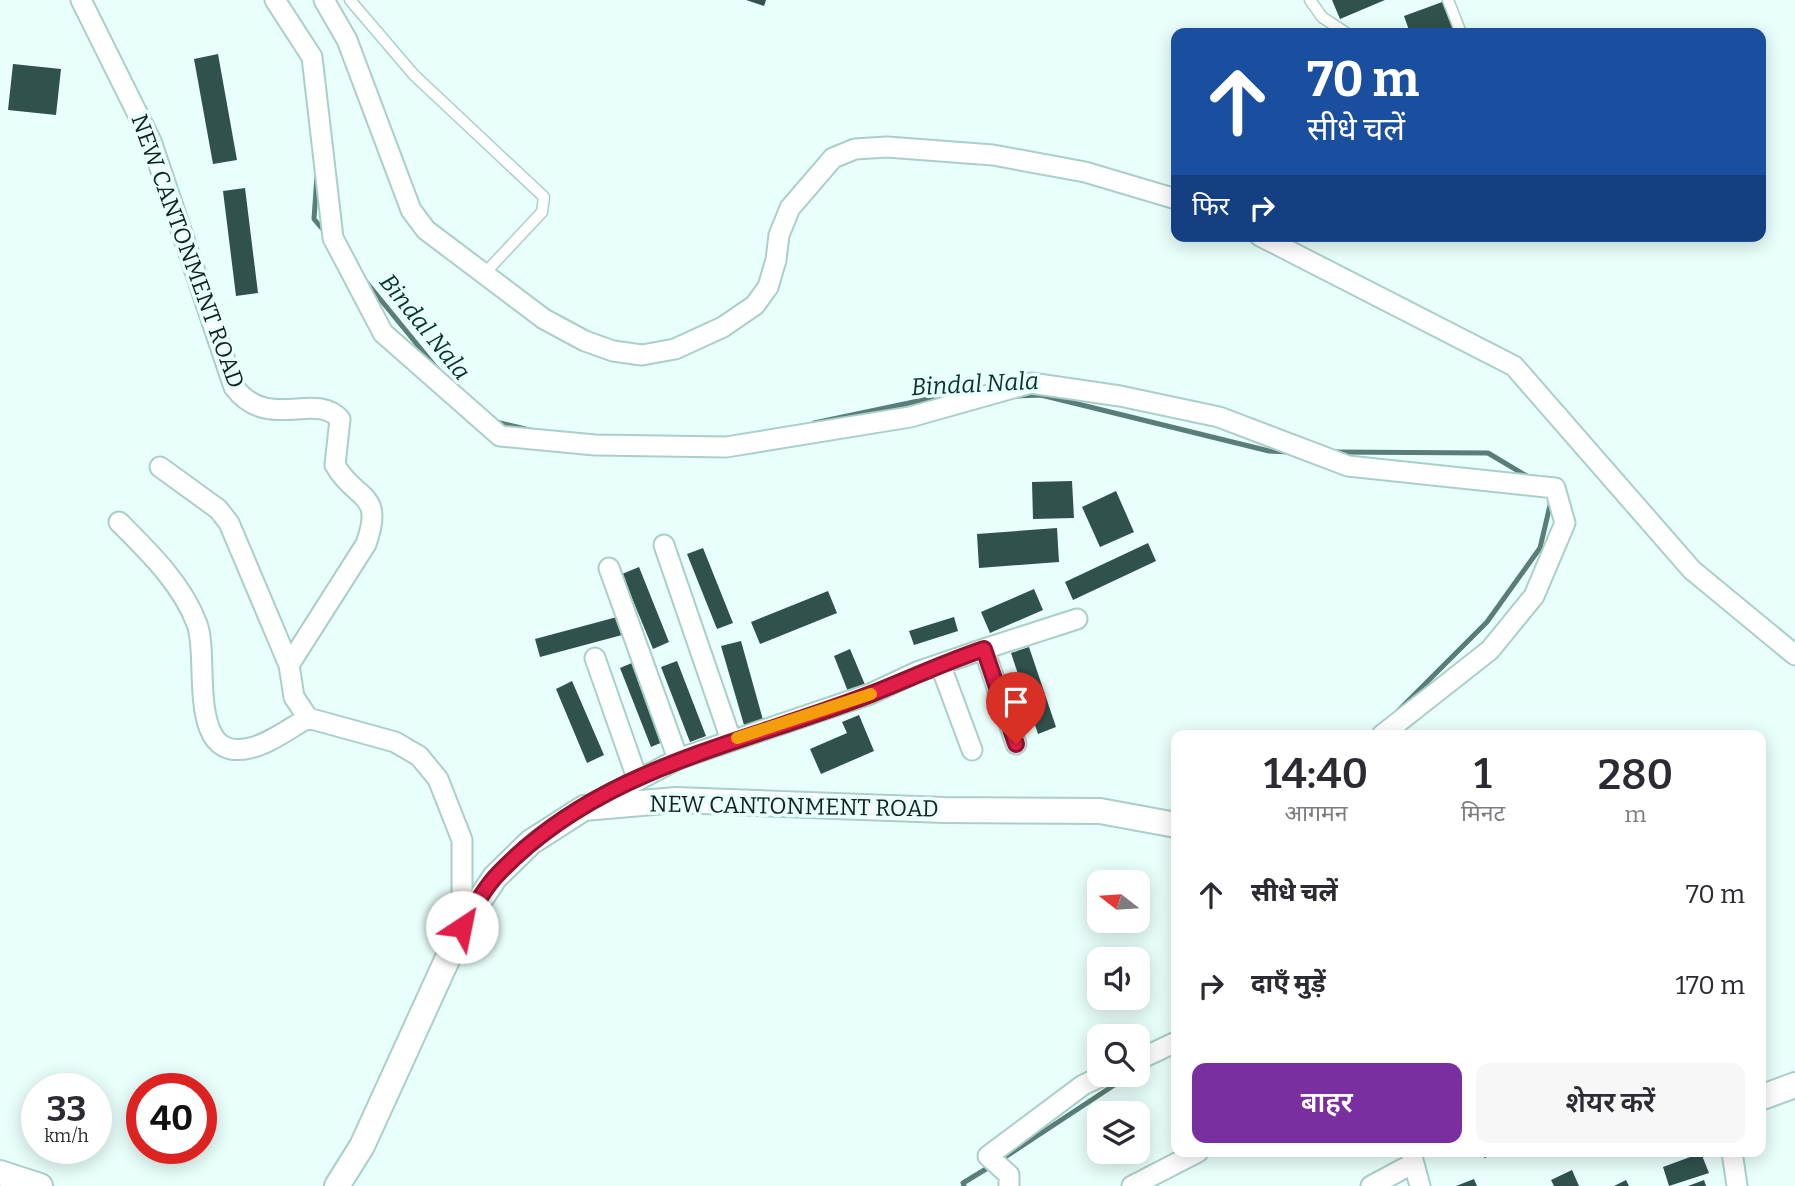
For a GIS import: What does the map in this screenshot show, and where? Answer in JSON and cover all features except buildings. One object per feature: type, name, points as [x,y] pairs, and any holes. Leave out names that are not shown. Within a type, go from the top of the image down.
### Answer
[{"type":"street","name":"NEW CANTONMENT ROAD","points":[[81,0],[151,141],[234,387],[243,399],[260,409],[313,410],[335,414],[341,426],[335,465],[361,491],[372,511],[373,523],[366,544],[289,665]]},
{"type":"street","points":[[275,0],[312,57],[333,238],[383,333],[500,436],[595,445],[726,447],[910,418],[1031,383],[1120,396],[1219,417],[1348,466],[1555,488],[1565,523],[1534,596],[1490,650],[1388,730]]},
{"type":"street","points":[[324,0],[347,40],[411,210],[426,230],[462,258],[486,272],[544,319],[585,341],[613,351],[642,355],[676,349],[723,327],[755,305],[768,286],[776,260],[779,235],[790,208],[833,158],[855,149],[887,147],[993,155],[1085,172],[1171,198]]},
{"type":"street","points":[[1272,242],[1514,366],[1692,570],[1795,655]]},
{"type":"street","points":[[118,522],[166,573],[188,602],[200,637],[204,716],[217,742],[231,749],[251,748],[308,718],[294,696],[289,665],[229,523],[218,509],[160,467]]},
{"type":"street","points":[[664,545],[731,740]]},
{"type":"street","points":[[609,568],[678,759]]},
{"type":"street","points":[[584,808],[637,778],[678,759],[870,694],[940,664],[1077,619]]},
{"type":"street","points":[[984,649],[1016,744]]},
{"type":"street","points":[[595,659],[637,778]]},
{"type":"street","points":[[940,664],[972,750]]},
{"type":"street","name":"NEW CANTONMENT ROAD","points":[[308,718],[395,742],[419,756],[438,779],[462,840],[462,927]]},
{"type":"street","name":"NEW CANTONMENT ROAD","points":[[337,1186],[362,1146],[462,927],[495,877],[513,859],[531,842],[584,808],[676,800],[944,810],[1100,811],[1171,824]]},
{"type":"street","points":[[1150,1054],[1171,1044]]},
{"type":"street","points":[[1009,1186],[1009,1175],[988,1156],[1087,1083]]},
{"type":"street","points":[[1766,1096],[1795,1085]]},
{"type":"street","points":[[1132,1186],[1188,1157]]},
{"type":"street","points":[[1733,1157],[1737,1186]]},
{"type":"street","points":[[1371,1186],[1412,1158],[1420,1186]]},
{"type":"street","points":[[0,1173],[40,1186]]},
{"type":"lane","points":[[350,0],[414,75],[544,197],[542,212],[486,272]]},
{"type":"lane","points":[[1310,0],[1322,17],[1338,28]]},
{"type":"lane","points":[[1448,0],[1459,28]]},
{"type":"waterway","name":"Bindal Nala","points":[[317,176],[314,219],[325,232]]},
{"type":"waterway","name":"Bindal Nala","points":[[367,283],[438,370]]},
{"type":"waterway","name":"Bindal Nala","points":[[1017,396],[1041,395],[1269,451],[1288,452]]},
{"type":"waterway","name":"Bindal Nala","points":[[814,423],[928,399],[945,399]]},
{"type":"waterway","name":"Bindal Nala","points":[[492,421],[534,431]]},
{"type":"waterway","name":"Bindal Nala","points":[[1333,452],[1488,453],[1530,478]]},
{"type":"waterway","name":"Bindal Nala","points":[[1399,710],[1487,622],[1540,548],[1551,501]]},
{"type":"waterway","name":"Bindal Nala","points":[[999,1161],[1111,1087]]},
{"type":"waterway","name":"Bindal Nala","points":[[964,1186],[963,1183],[991,1166]]},
{"type":"slow traffic","points":[[737,738],[871,694]]},
{"type":"route","points":[[462,927],[495,877],[531,842],[637,778],[678,759],[870,694],[917,672],[984,649],[1016,744]]}]
